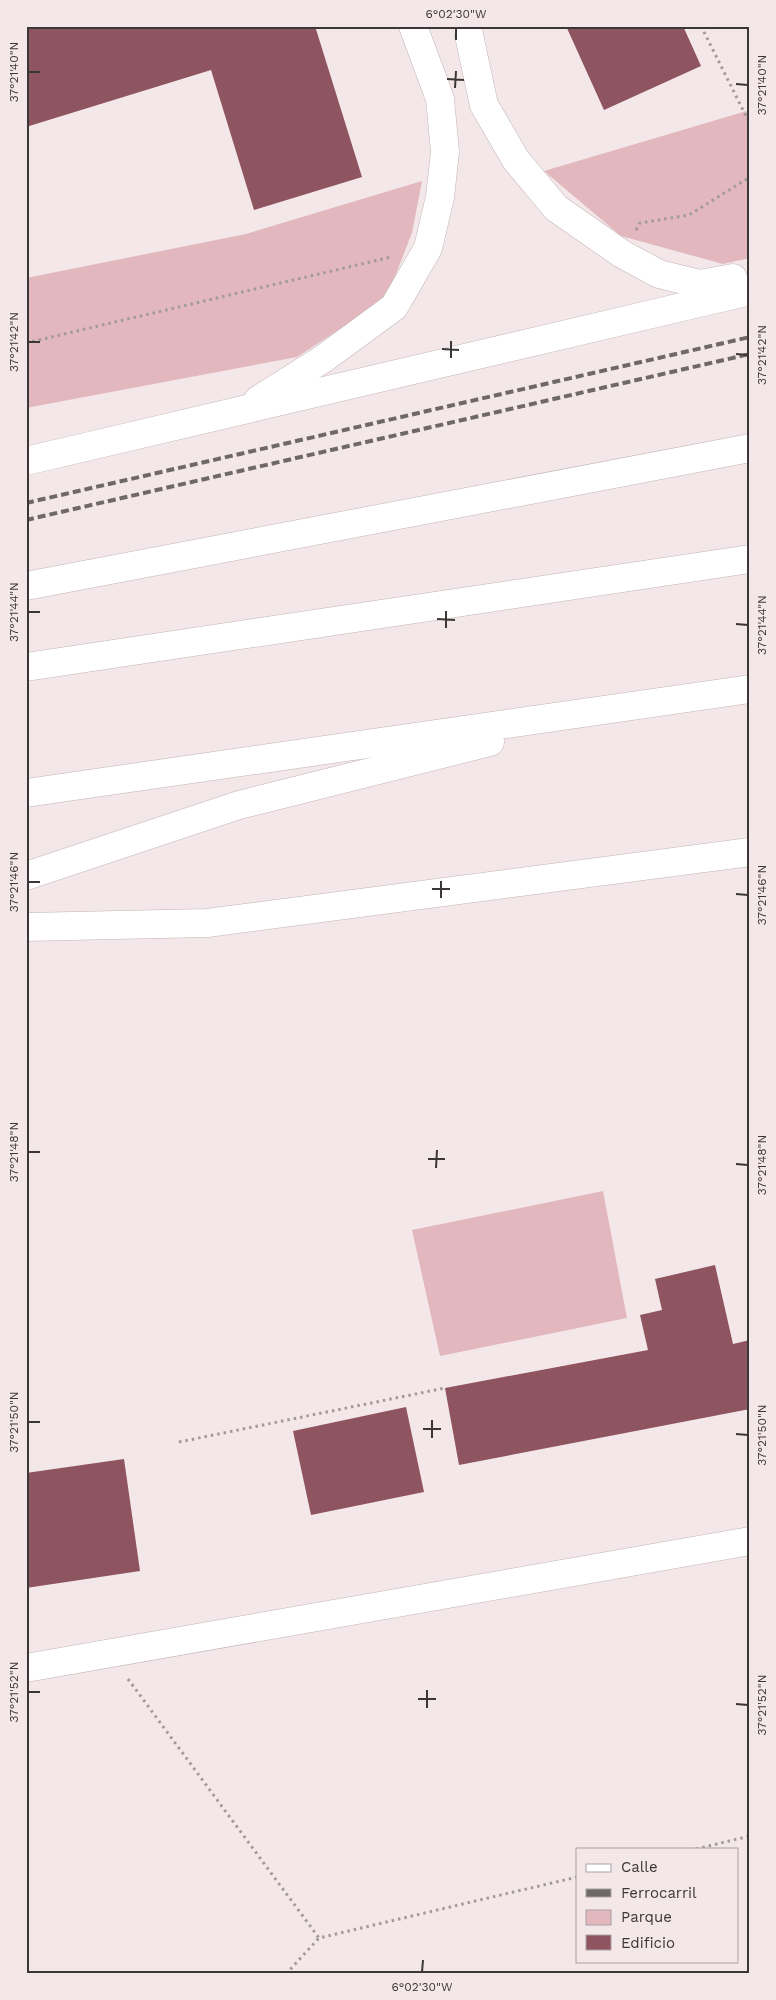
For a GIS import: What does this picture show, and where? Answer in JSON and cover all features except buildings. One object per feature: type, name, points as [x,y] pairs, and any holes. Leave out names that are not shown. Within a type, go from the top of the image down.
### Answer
[{"type":"street","points":[[240,412],[323,359],[394,307],[428,248],[440,197],[444,152],[440,99],[413,26]]},
{"type":"street","points":[[467,26],[484,105],[516,160],[556,208],[622,254],[659,274],[700,284],[750,276]]},
{"type":"street","points":[[26,461],[750,291]]},
{"type":"street","points":[[26,586],[750,448]]},
{"type":"street","points":[[26,667],[750,559]]},
{"type":"street","points":[[26,793],[750,689]]},
{"type":"street","points":[[26,876],[239,805],[632,707]]},
{"type":"street","points":[[26,927],[207,923],[750,852]]},
{"type":"street","points":[[26,1668],[750,1541]]},
{"type":"path","points":[[701,26],[750,124]]},
{"type":"path","points":[[622,254],[640,223],[689,215],[750,177]]},
{"type":"path","points":[[26,343],[428,248]]},
{"type":"path","points":[[179,1442],[445,1388]]},
{"type":"path","points":[[110,1653],[319,1938]]},
{"type":"path","points":[[700,1848],[750,1836]]},
{"type":"path","points":[[286,1974],[319,1938],[576,1877]]},
{"type":"green space","points":[[750,110],[750,258],[723,264],[621,236],[544,171]]},
{"type":"green space","points":[[422,181],[412,233],[386,299],[297,357],[26,408],[26,278],[246,234]]},
{"type":"green space","points":[[603,1191],[627,1318],[440,1356],[412,1230]]},
{"type":"railway","points":[[26,503],[750,337]]},
{"type":"railway","points":[[26,520],[750,354]]}]
